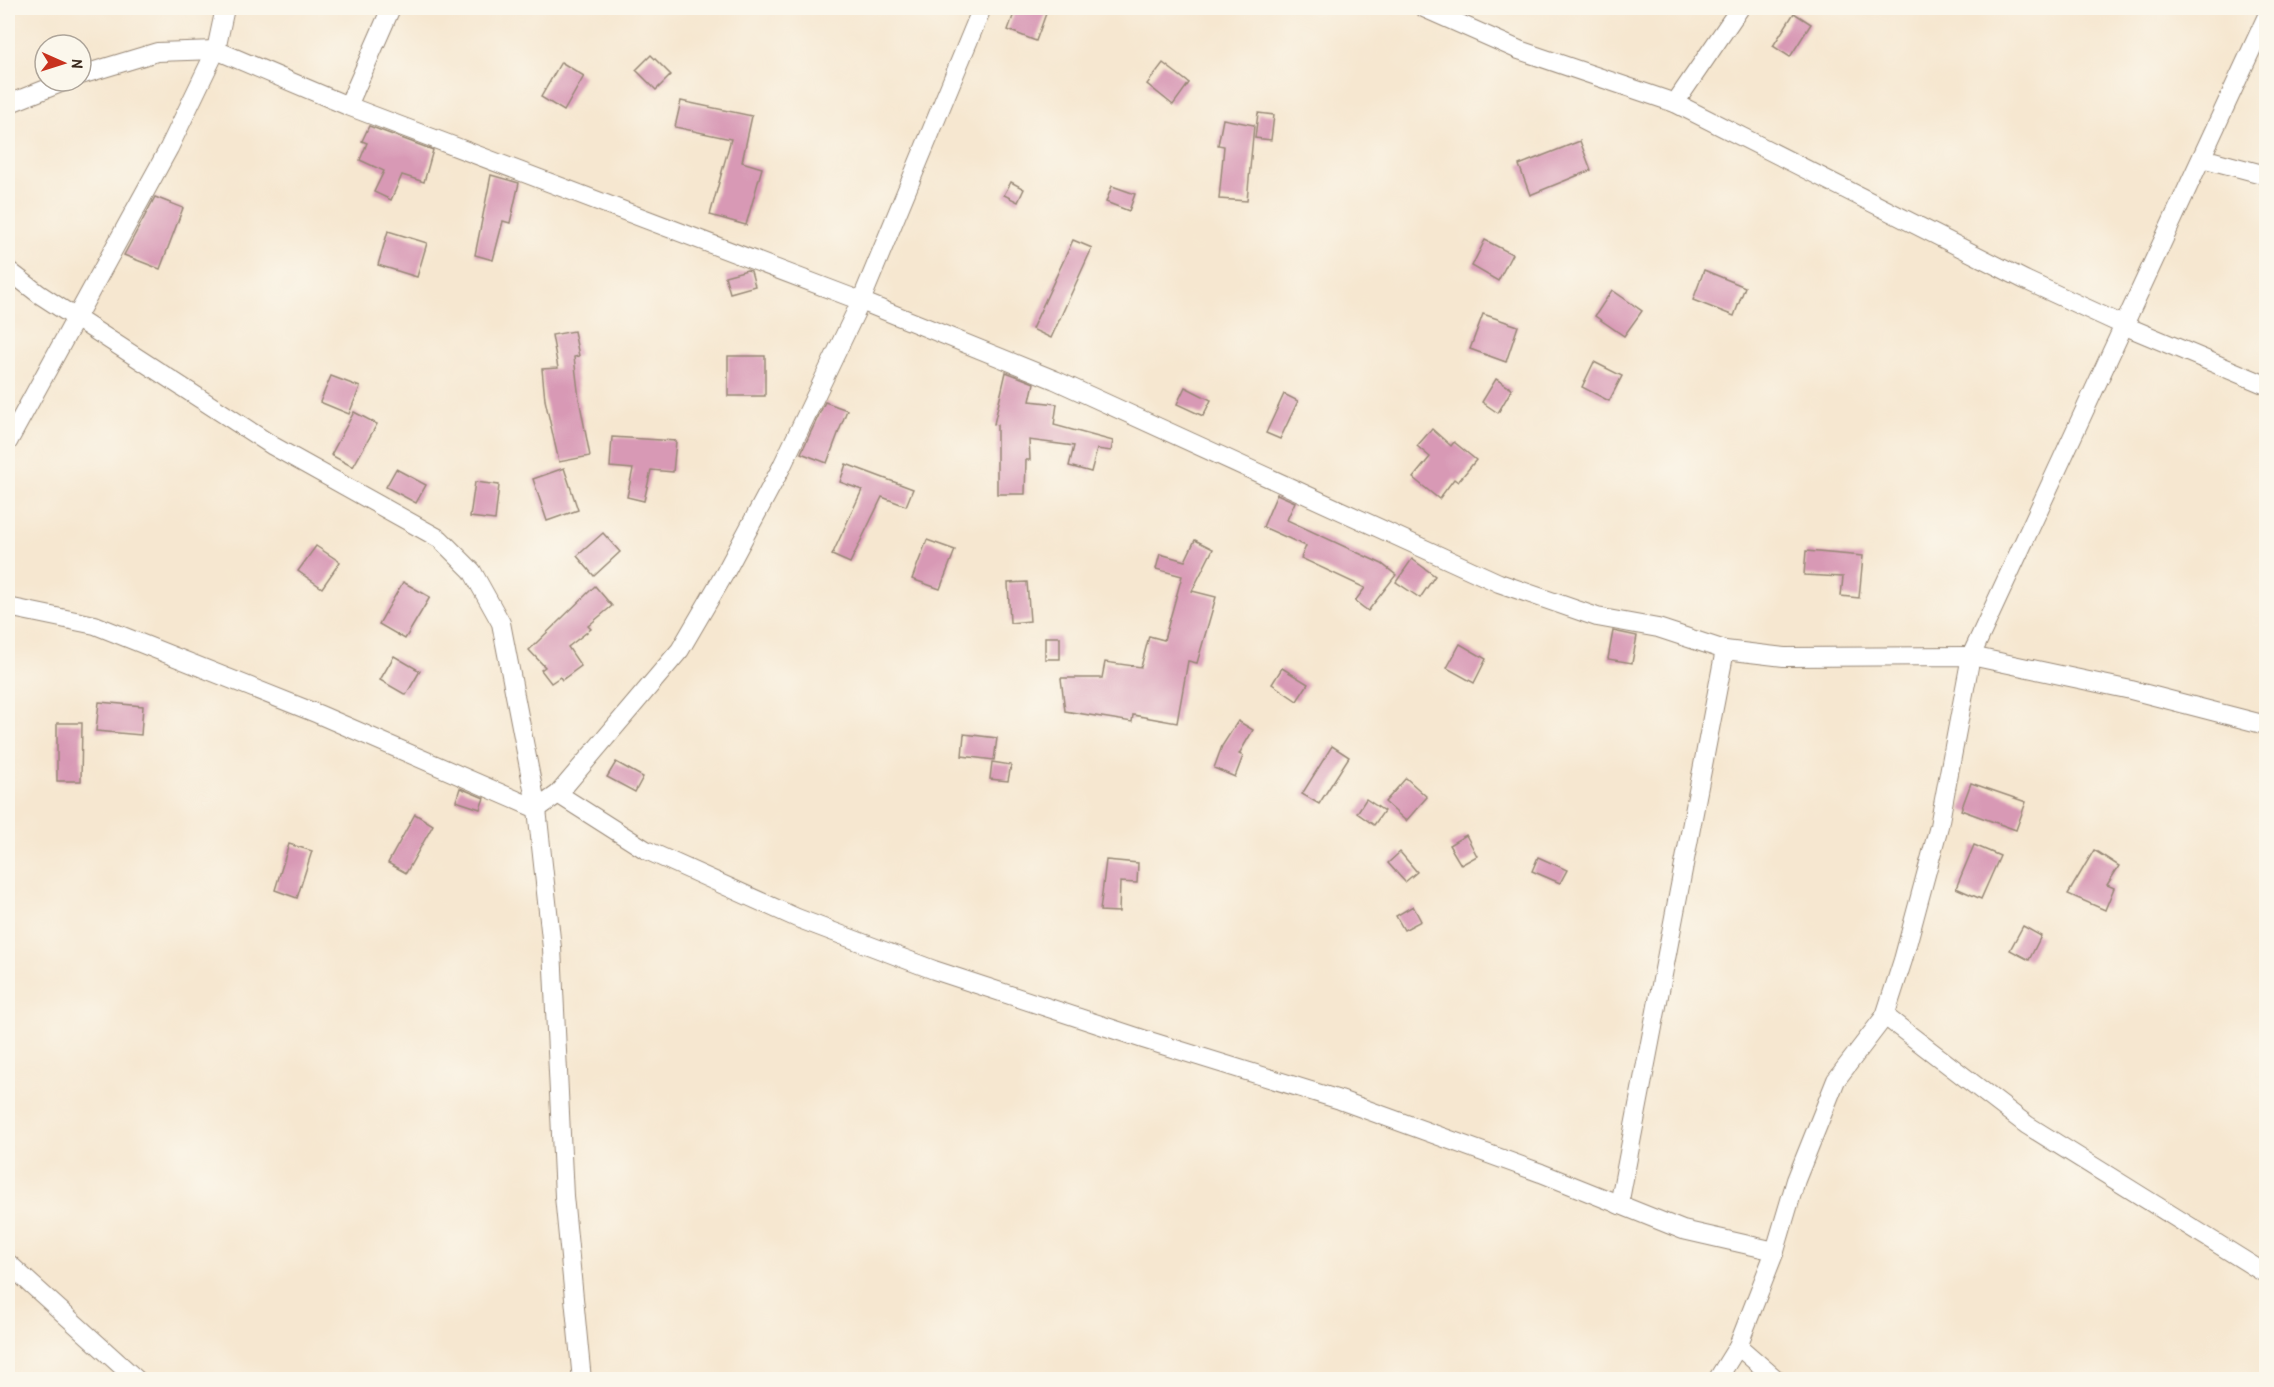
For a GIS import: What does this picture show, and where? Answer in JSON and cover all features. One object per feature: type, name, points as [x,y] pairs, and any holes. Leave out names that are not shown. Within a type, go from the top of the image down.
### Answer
[{"type":"street","points":[[8,442],[170,148],[216,50],[225,8]]},
{"type":"street","points":[[348,106],[391,8]]},
{"type":"street","points":[[537,809],[558,794],[680,650],[725,573],[781,468],[861,301],[982,8]]},
{"type":"street","points":[[1424,8],[1519,50],[1675,104],[2025,280],[2123,325],[2266,385]]},
{"type":"street","points":[[1675,104],[1740,8]]},
{"type":"street","points":[[1717,1380],[1738,1346],[1775,1251],[1796,1180],[1836,1080],[1885,1016],[1903,960],[1939,826],[1971,656],[2266,18]]},
{"type":"street","points":[[93,71],[157,52],[216,50],[348,106],[861,301],[1055,380],[1499,583],[1597,617],[1658,628],[1725,650],[1784,657],[1971,656],[2131,690],[2266,725]]},
{"type":"street","points":[[8,104],[36,93]]},
{"type":"street","points":[[2202,158],[2266,175]]},
{"type":"street","points":[[8,270],[273,446],[440,539],[472,571],[501,623],[537,809],[552,948],[564,1196],[582,1380]]},
{"type":"street","points":[[8,607],[96,625],[318,714],[537,809]]},
{"type":"street","points":[[1619,1205],[1725,650]]},
{"type":"street","points":[[558,794],[646,850],[797,918],[933,970],[1143,1039],[1340,1100],[1683,1230],[1775,1251]]},
{"type":"street","points":[[1885,1016],[2027,1125],[2266,1274]]},
{"type":"street","points":[[8,1263],[137,1380]]},
{"type":"street","points":[[1738,1346],[1777,1380]]},
{"type":"building","points":[[1016,8],[1048,8],[1036,41],[1008,30]]},
{"type":"building","points":[[1794,13],[1811,24],[1790,57],[1773,46]]},
{"type":"building","points":[[651,55],[671,75],[656,90],[636,70]]},
{"type":"building","points":[[561,62],[584,76],[564,111],[541,97]]},
{"type":"building","points":[[1163,63],[1189,83],[1173,105],[1147,84]]},
{"type":"building","points":[[681,101],[752,116],[742,162],[762,168],[746,225],[710,215],[731,139],[675,127]]},
{"type":"building","points":[[1258,113],[1274,115],[1271,140],[1255,138]]},
{"type":"building","points":[[1223,119],[1254,125],[1247,201],[1219,199],[1224,146],[1218,145]]},
{"type":"building","points":[[369,126],[433,150],[424,182],[402,175],[391,200],[374,192],[384,171],[360,160],[367,143],[362,141]]},
{"type":"building","points":[[1580,141],[1591,170],[1530,195],[1519,165]]},
{"type":"building","points":[[491,175],[519,183],[510,223],[503,221],[493,260],[475,255]]},
{"type":"building","points":[[1011,182],[1024,189],[1018,202],[1004,195]]},
{"type":"building","points":[[1112,186],[1135,194],[1129,211],[1106,202]]},
{"type":"building","points":[[155,197],[183,208],[160,269],[124,255]]},
{"type":"building","points":[[388,231],[427,243],[417,277],[378,265]]},
{"type":"building","points":[[1073,240],[1092,248],[1051,338],[1032,329]]},
{"type":"building","points":[[1485,240],[1512,254],[1498,281],[1472,266]]},
{"type":"building","points":[[1704,270],[1745,287],[1734,316],[1693,300]]},
{"type":"building","points":[[751,271],[755,286],[730,293],[725,276]]},
{"type":"building","points":[[1612,290],[1642,311],[1624,336],[1595,316]]},
{"type":"building","points":[[1483,314],[1518,326],[1506,362],[1470,349]]},
{"type":"building","points":[[574,331],[579,356],[574,357],[579,399],[590,456],[559,462],[545,400],[542,369],[558,368],[552,335]]},
{"type":"building","points":[[728,356],[765,356],[765,396],[728,396]]},
{"type":"building","points":[[1594,362],[1622,376],[1609,401],[1582,387]]},
{"type":"building","points":[[1006,372],[1034,383],[1030,401],[1057,404],[1054,425],[1113,441],[1111,451],[1097,449],[1091,472],[1069,466],[1074,446],[1029,440],[1030,460],[1026,460],[1025,494],[997,494],[997,425],[994,424]]},
{"type":"building","points":[[331,376],[360,387],[349,414],[320,402]]},
{"type":"building","points":[[1496,379],[1512,389],[1498,413],[1482,402]]},
{"type":"building","points":[[1185,387],[1211,400],[1203,416],[1177,404]]},
{"type":"building","points":[[1284,394],[1298,401],[1280,439],[1266,433]]},
{"type":"building","points":[[825,402],[847,410],[827,463],[801,453]]},
{"type":"building","points":[[354,412],[377,424],[353,467],[331,455]]},
{"type":"building","points":[[1432,429],[1451,446],[1454,442],[1476,460],[1458,482],[1454,479],[1439,499],[1413,478],[1430,457],[1417,446]]},
{"type":"building","points":[[612,437],[676,441],[673,472],[651,470],[644,501],[627,497],[633,469],[610,467]]},
{"type":"building","points":[[846,464],[913,489],[906,506],[882,497],[850,563],[832,555],[862,490],[840,482]]},
{"type":"building","points":[[564,468],[578,510],[547,521],[533,479]]},
{"type":"building","points":[[396,469],[426,485],[416,503],[386,487]]},
{"type":"building","points":[[475,482],[499,485],[495,520],[470,517]]},
{"type":"building","points":[[1277,494],[1295,502],[1287,520],[1382,564],[1396,575],[1368,611],[1355,601],[1365,588],[1301,558],[1306,546],[1263,527]]},
{"type":"building","points":[[603,533],[620,552],[594,576],[577,556]]},
{"type":"building","points":[[927,540],[955,550],[940,589],[912,579]]},
{"type":"building","points":[[1195,540],[1213,549],[1192,591],[1216,597],[1197,663],[1188,661],[1177,723],[1133,715],[1132,722],[1065,711],[1061,678],[1102,678],[1105,662],[1141,667],[1149,636],[1164,640],[1182,576],[1156,569],[1160,554],[1185,561]]},
{"type":"building","points":[[316,546],[340,562],[322,588],[298,571]]},
{"type":"building","points":[[1806,551],[1863,556],[1859,598],[1841,596],[1843,577],[1804,575]]},
{"type":"building","points":[[1412,559],[1435,576],[1420,598],[1396,582]]},
{"type":"building","points":[[403,582],[430,597],[405,639],[379,624]]},
{"type":"building","points":[[1027,582],[1030,621],[1010,623],[1008,583]]},
{"type":"building","points":[[595,586],[612,606],[588,626],[591,629],[568,647],[581,666],[562,680],[560,677],[551,683],[541,670],[545,667],[529,650]]},
{"type":"building","points":[[1613,631],[1637,636],[1632,663],[1608,659]]},
{"type":"building","points":[[1045,637],[1060,637],[1060,659],[1045,659]]},
{"type":"building","points":[[1460,644],[1486,659],[1474,683],[1447,668]]},
{"type":"building","points":[[394,656],[420,671],[406,695],[380,680]]},
{"type":"building","points":[[1282,668],[1308,684],[1297,701],[1272,684]]},
{"type":"building","points":[[99,702],[143,706],[141,735],[96,731]]},
{"type":"building","points":[[1238,721],[1253,730],[1239,754],[1243,756],[1235,777],[1214,768],[1222,746]]},
{"type":"building","points":[[57,723],[82,723],[81,781],[57,781]]},
{"type":"building","points":[[964,734],[997,738],[994,760],[962,756]]},
{"type":"building","points":[[1332,746],[1349,757],[1319,804],[1302,794]]},
{"type":"building","points":[[616,762],[643,777],[635,792],[607,777]]},
{"type":"building","points":[[992,762],[1011,765],[1008,781],[990,779]]},
{"type":"building","points":[[1406,778],[1427,797],[1406,821],[1385,802]]},
{"type":"building","points":[[1971,783],[2026,802],[2016,830],[1961,810]]},
{"type":"building","points":[[460,788],[484,798],[480,809],[456,801]]},
{"type":"building","points":[[1366,799],[1384,811],[1374,825],[1357,813]]},
{"type":"building","points":[[415,814],[433,825],[406,873],[388,863]]},
{"type":"building","points":[[1466,835],[1477,856],[1461,865],[1449,845]]},
{"type":"building","points":[[289,844],[312,851],[297,898],[275,890]]},
{"type":"building","points":[[1974,845],[2000,856],[1981,899],[1956,888]]},
{"type":"building","points":[[2094,850],[2119,866],[2107,885],[2114,888],[2105,910],[2068,894]]},
{"type":"building","points":[[1400,852],[1417,872],[1405,882],[1388,863]]},
{"type":"building","points":[[1538,857],[1567,870],[1560,883],[1532,871]]},
{"type":"building","points":[[1106,860],[1138,863],[1137,883],[1120,882],[1119,912],[1100,911]]},
{"type":"building","points":[[1413,906],[1421,921],[1404,930],[1396,916]]},
{"type":"building","points":[[2023,926],[2041,936],[2029,960],[2010,950]]}]
